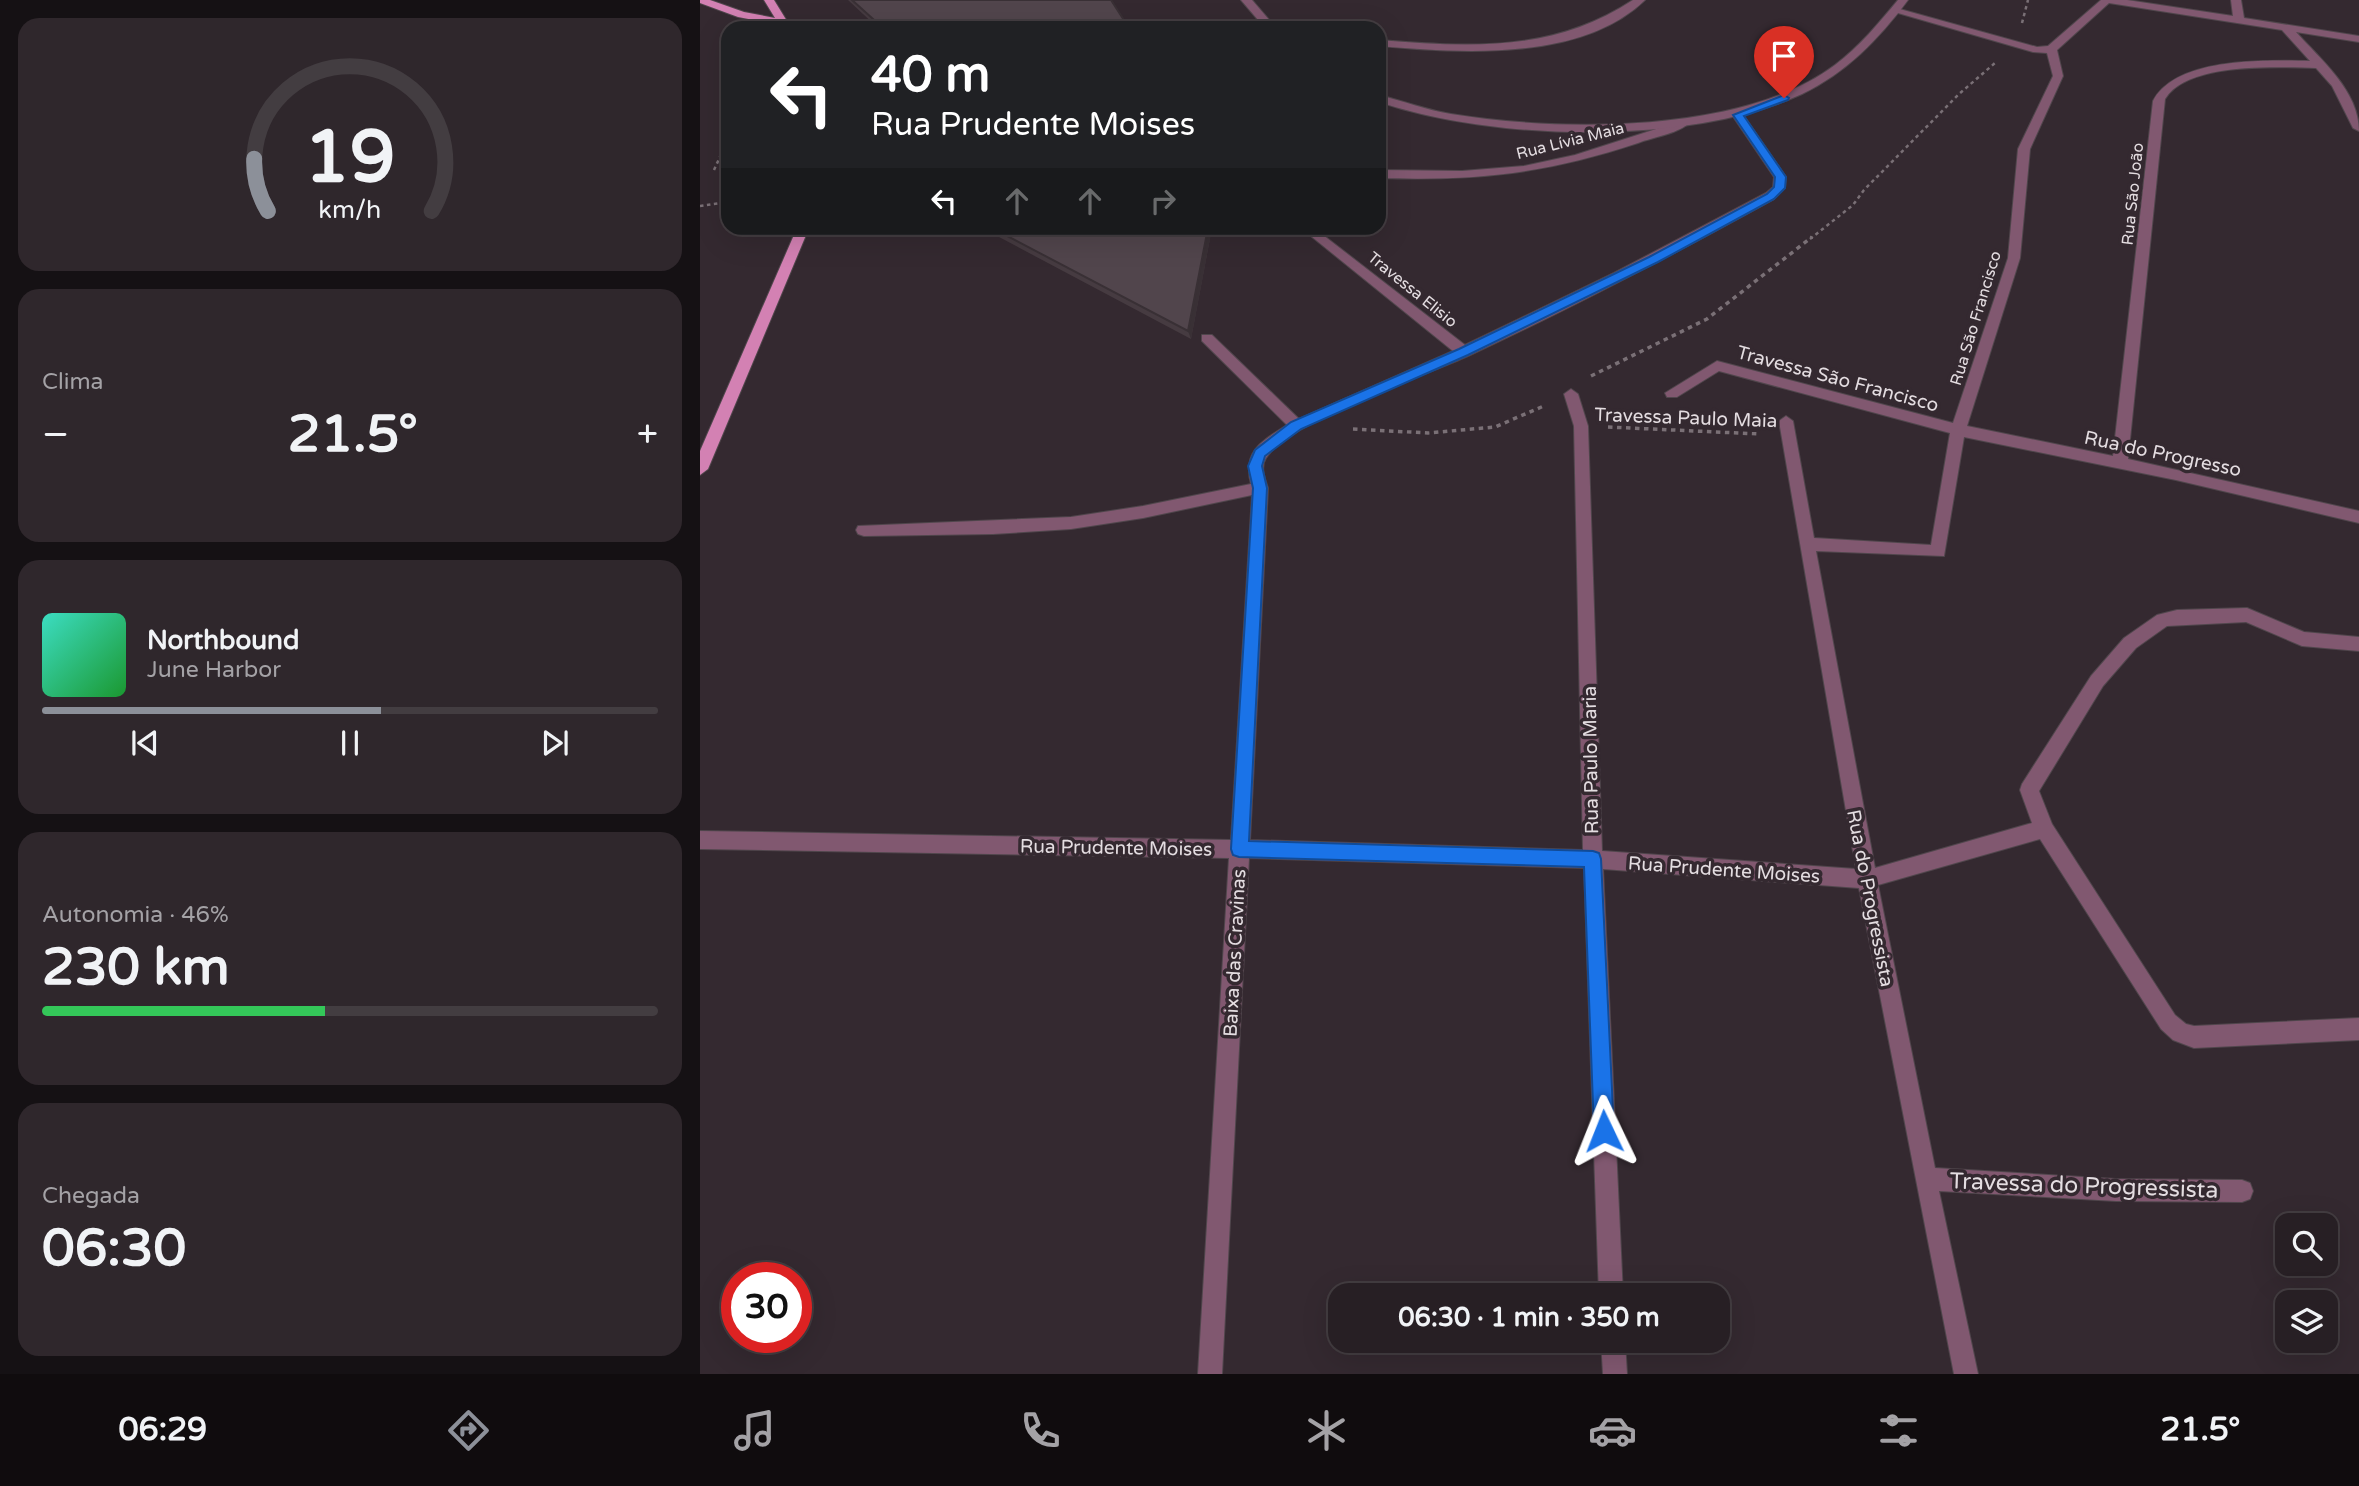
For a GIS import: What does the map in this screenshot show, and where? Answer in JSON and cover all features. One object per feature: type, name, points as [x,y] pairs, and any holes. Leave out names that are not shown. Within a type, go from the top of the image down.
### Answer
[{"type":"main road","points":[[701,0],[767,21]]},
{"type":"main road","points":[[769,0],[782,21]]},
{"type":"main road","points":[[700,469],[800,235]]},
{"type":"street","points":[[1246,0],[1266,21]]},
{"type":"street","points":[[1625,0],[1639,1]]},
{"type":"street","points":[[1386,100],[1457,118],[1538,127],[1613,128],[1682,124],[1738,115],[1784,98],[1842,65],[1868,43],[1903,0]]},
{"type":"street","points":[[1896,11],[2038,50],[2051,49],[2107,0],[2359,39]]},
{"type":"street","points":[[2236,0],[2239,22]]},
{"type":"street","points":[[1386,44],[1436,48],[1516,46],[1551,40],[1598,25],[1639,1]]},
{"type":"street","points":[[2286,28],[2337,85],[2359,128]]},
{"type":"street","name":"Rua São Francisco","points":[[1958,430],[2014,258],[2024,149],[2058,76],[2051,49]]},
{"type":"street","name":"Rua São João","points":[[2120,464],[2157,104],[2169,86],[2226,68],[2275,64],[2321,65]]},
{"type":"street","name":"Baixa das Cravinas","points":[[1210,1374],[1260,488],[1255,466],[1257,457],[1296,425],[1464,352],[1654,260],[1770,196],[1779,188],[1780,177],[1738,115]]},
{"type":"street","name":"Rua Lívia Maia","points":[[1386,174],[1493,173],[1543,166],[1600,152],[1682,124]]},
{"type":"street","name":"Travessa Elisio","points":[[1316,235],[1464,352]]},
{"type":"street","points":[[1207,338],[1296,425]]},
{"type":"street","name":"Travessa São Francisco","points":[[1672,393],[1717,366],[1958,430]]},
{"type":"street","name":"Rua Paulo Maria","points":[[1572,394],[1581,426],[1593,859],[1611,1283]]},
{"type":"street","name":"Rua do Progressista","points":[[1788,428],[1867,879],[1966,1374]]},
{"type":"street","points":[[1807,544],[1938,552],[1958,430]]},
{"type":"street","name":"Rua do Progresso","points":[[1958,430],[2359,517]]},
{"type":"street","points":[[864,530],[1011,528],[1074,523],[1260,488]]},
{"type":"street","points":[[2359,643],[2302,639],[2247,615],[2177,617],[2163,620],[2130,643],[2097,681],[2029,790],[2044,829],[2168,1022],[2180,1033],[2194,1037],[2359,1029]]},
{"type":"street","name":"Rua Prudente Moises","points":[[700,840],[1239,849],[1593,859],[1867,879],[2044,829]]},
{"type":"street","name":"Travessa do Progressista","points":[[1926,1179],[2116,1190],[2242,1191]]},
{"type":"street","points":[[1614,1353],[1615,1374]]},
{"type":"path","points":[[1296,425],[1429,433],[1495,426],[1572,394],[1592,374],[1707,319],[1833,221],[1853,205],[1864,190],[1959,94],[2017,44]]},
{"type":"path","points":[[713,170],[721,153]]},
{"type":"path","points":[[700,206],[721,203]]},
{"type":"path","name":"Travessa Paulo Maia","points":[[1581,426],[1788,428]]},
{"type":"building","points":[[852,0],[1111,0],[1124,21],[875,21]]},
{"type":"building","points":[[1005,235],[1207,235],[1188,331]]},
{"type":"route","points":[[1604,1131],[1593,859],[1239,849],[1260,488],[1255,466],[1260,453],[1296,425],[1464,352],[1654,260],[1770,196],[1779,188],[1780,177],[1738,115],[1784,98]]}]
